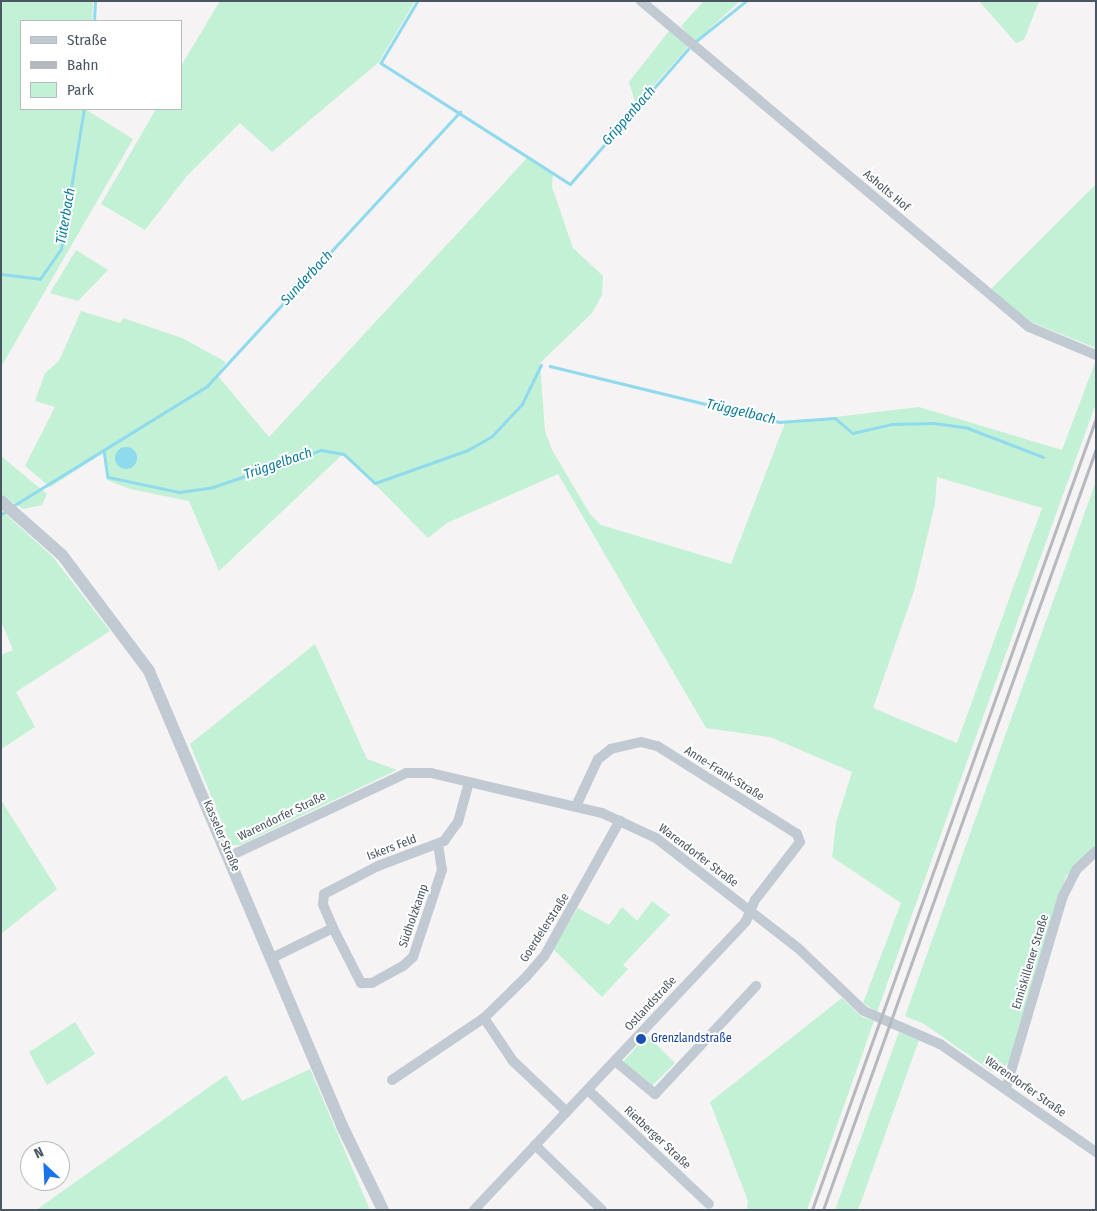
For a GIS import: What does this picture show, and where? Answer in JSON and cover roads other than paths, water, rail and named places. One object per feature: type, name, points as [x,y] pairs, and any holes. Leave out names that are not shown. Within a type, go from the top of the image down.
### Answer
[{"type":"street","name":"Asholts Hof","points":[[641,1],[1029,327],[1096,355]]},
{"type":"street","name":"Kasseler Straße","points":[[2,501],[20,515],[62,555],[140,654],[230,856],[342,1126],[383,1210]]},
{"type":"street","name":"Anne-Frank-Straße","points":[[576,806],[589,770],[604,754],[626,744],[657,746],[799,836],[751,911]]},
{"type":"street","name":"Warendorfer Straße","points":[[230,856],[406,773],[431,773],[576,806],[620,820],[656,838],[751,911],[864,1011],[926,1036],[1006,1088],[1096,1152]]},
{"type":"street","name":"Iskers Feld","points":[[333,928],[323,904],[328,890],[438,844],[458,822],[469,782]]},
{"type":"street","name":"Goerdelerstraße","points":[[392,1080],[484,1018],[545,955],[620,820]]},
{"type":"street","name":"Südholzkamp","points":[[333,928],[361,983],[372,983],[409,962],[442,870],[438,844]]},
{"type":"street","name":"Enniskillener Straße","points":[[1006,1088],[1063,896],[1077,869],[1096,851]]},
{"type":"street","name":"Ostlandstraße","points":[[474,1210],[615,1061],[751,911]]},
{"type":"street","points":[[272,958],[333,928]]},
{"type":"street","points":[[615,1061],[655,1094],[756,986]]},
{"type":"street","points":[[484,1018],[513,1060],[567,1112]]},
{"type":"street","name":"Rietberger Straße","points":[[588,1090],[709,1204]]},
{"type":"street","points":[[535,1145],[602,1210]]},
{"type":"water","points":[[126,447],[134,450],[137,458],[134,466],[126,469],[118,466],[115,458],[118,450]]},
{"type":"waterway","name":"Tüterbach","points":[[94,20],[95,1]]},
{"type":"waterway","name":"Trüggelbach","points":[[418,1],[381,63],[570,184],[688,49]]},
{"type":"waterway","name":"Grippenbach","points":[[695,42],[746,1]]},
{"type":"waterway","name":"Tüterbach","points":[[1,274],[40,279],[61,249],[84,110]]},
{"type":"waterway","name":"Sunderbach","points":[[13,506],[207,386],[460,112]]},
{"type":"waterway","name":"Trüggelbach","points":[[104,450],[108,477],[179,492],[213,487],[321,450],[344,454],[375,483],[468,450],[492,436],[522,404],[541,365]]},
{"type":"waterway","name":"Trüggelbach","points":[[550,366],[779,422],[835,418],[853,433],[892,424],[934,423],[968,428],[1043,457]]},
{"type":"waterway","name":"Sunderbach","points":[[1,514],[7,511]]},
{"type":"railway","points":[[812,1210],[1096,418]]},
{"type":"railway","points":[[823,1210],[1096,449]]},
{"type":"place","name":"Grenzlandstraße","points":[[641,1039]]}]
